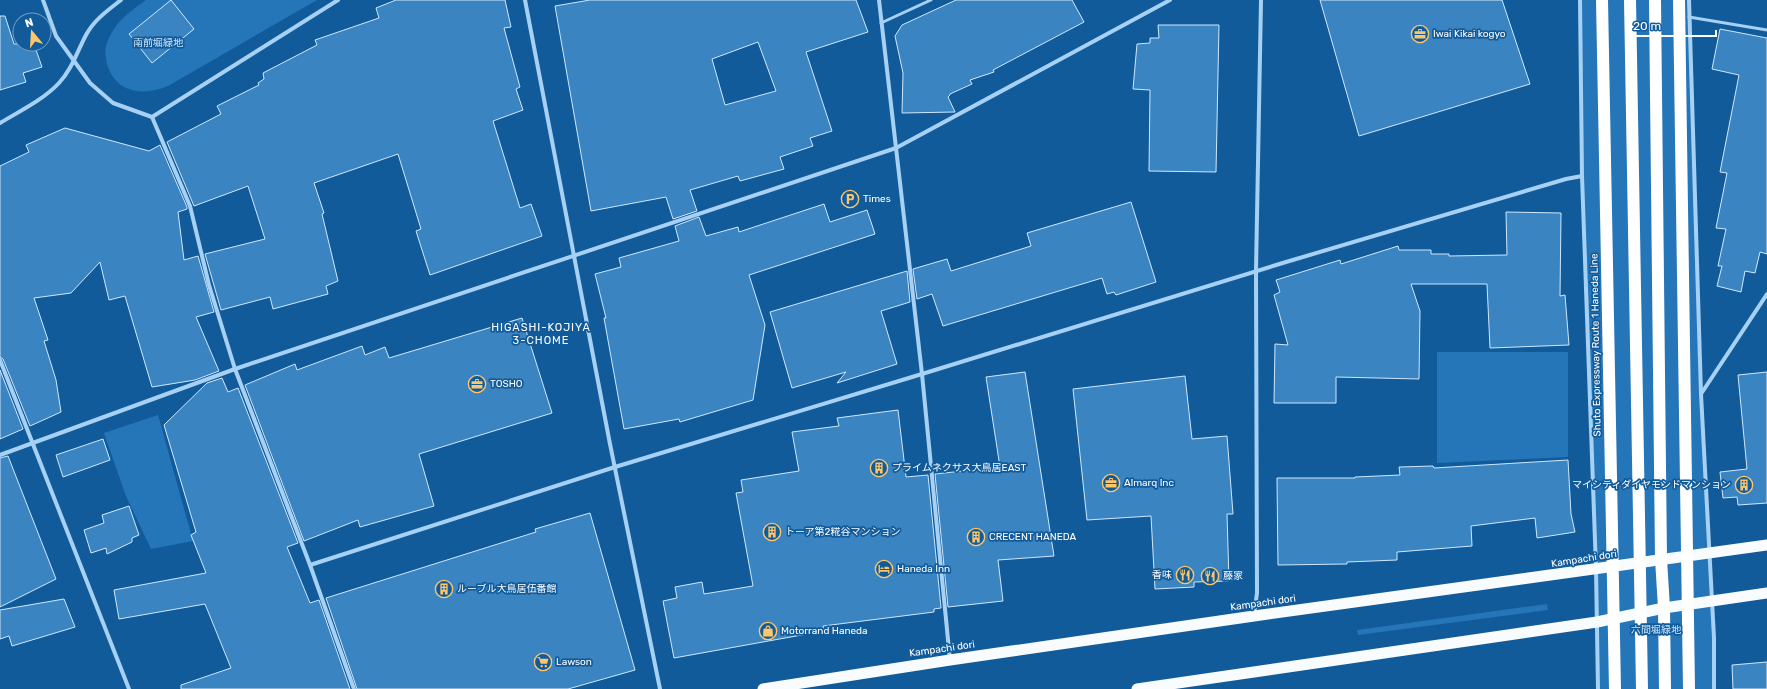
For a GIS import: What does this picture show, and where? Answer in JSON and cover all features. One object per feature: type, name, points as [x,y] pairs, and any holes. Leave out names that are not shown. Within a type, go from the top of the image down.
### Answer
[{"type":"highway","name":"Shuto Expressway Route 1 Haneda Line","points":[[1602,0],[1615,689]]},
{"type":"highway","points":[[1630,0],[1642,689]]},
{"type":"highway","points":[[1655,0],[1661,559],[1664,608],[1665,689]]},
{"type":"highway","points":[[1679,0],[1689,689]]},
{"type":"highway","name":"Kampachi dori","points":[[764,689],[950,660],[1254,616],[1767,545]]},
{"type":"highway","points":[[1137,689],[1597,622],[1664,608],[1767,593]]},
{"type":"street","points":[[43,0],[56,36],[90,83],[113,103],[152,117],[190,206],[209,286],[235,368],[310,565],[354,689]]},
{"type":"street","points":[[0,123],[46,95],[59,83],[74,62],[86,34],[99,17],[120,0]]},
{"type":"street","points":[[152,117],[338,0]]},
{"type":"street","points":[[525,0],[615,466],[660,689]]},
{"type":"street","points":[[879,0],[922,374],[950,660]]},
{"type":"street","points":[[0,455],[235,368],[896,148],[1170,0]]},
{"type":"street","points":[[1254,616],[1257,593],[1256,271],[1261,0]]},
{"type":"street","points":[[1580,0],[1582,176],[1596,569],[1598,689]]},
{"type":"street","points":[[1689,0],[1701,394],[1714,638],[1714,689]]},
{"type":"street","points":[[310,565],[615,466],[922,374],[1256,271],[1559,181],[1582,176]]},
{"type":"street","points":[[1701,394],[1767,294]]},
{"type":"street","points":[[0,360],[129,689]]},
{"type":"lane","points":[[881,23],[931,0]]},
{"type":"lane","points":[[1689,17],[1767,30]]},
{"type":"green space","name":"南前堀緑地","points":[[146,0],[317,0],[168,86],[150,91],[141,91],[124,87],[117,82],[111,74],[107,64],[105,51],[110,36],[118,24]]},
{"type":"green space","name":"六間堀緑地","points":[[1580,0],[1688,0],[1701,394],[1709,525],[1714,689],[1599,689],[1582,176]]},
{"type":"green space","points":[[1437,352],[1568,352],[1568,457],[1437,463]]},
{"type":"green space","points":[[158,415],[193,541],[151,549],[126,496],[104,433]]},
{"type":"green space","points":[[1547,604],[1548,610],[1358,635],[1357,630]]},
{"type":"building","points":[[171,0],[194,29],[152,63],[129,34]]},
{"type":"building","points":[[396,0],[505,0],[511,27],[504,28],[520,87],[516,89],[523,110],[493,121],[520,208],[531,204],[542,236],[430,275],[416,231],[421,229],[398,154],[314,183],[324,213],[322,214],[338,281],[326,286],[328,294],[273,309],[270,297],[221,310],[205,254],[265,239],[248,186],[194,206],[167,142],[221,114],[217,106],[259,85],[258,83],[264,79],[263,73],[317,45],[315,40],[379,18],[376,8]]},
{"type":"building","points":[[590,0],[856,0],[868,32],[806,52],[832,131],[810,138],[813,146],[780,157],[784,169],[740,181],[738,176],[690,190],[697,211],[673,219],[666,197],[591,211],[555,6]],"holes":[[[758,42],[776,91],[725,105],[712,59]]]},
{"type":"building","points":[[956,0],[1072,0],[1084,22],[993,70],[994,72],[970,80],[972,84],[950,94],[948,97],[955,112],[902,113],[903,73],[895,36],[902,25]]},
{"type":"building","points":[[1320,0],[1502,0],[1530,84],[1359,136]]},
{"type":"building","points":[[0,16],[5,16],[12,38],[12,52],[37,52],[42,67],[23,73],[26,82],[0,90]]},
{"type":"building","points":[[1158,25],[1219,25],[1216,172],[1149,171],[1150,90],[1133,89],[1137,44],[1150,43],[1150,38],[1159,38]]},
{"type":"building","points":[[1720,29],[1767,38],[1767,254],[1760,252],[1755,273],[1745,271],[1741,292],[1717,286],[1722,266],[1718,266],[1726,229],[1716,228],[1727,173],[1720,172],[1739,75],[1712,69]]},
{"type":"building","points":[[65,128],[149,151],[160,145],[187,207],[187,209],[178,212],[184,260],[198,256],[214,312],[196,317],[219,371],[195,380],[152,387],[125,296],[109,300],[100,262],[71,293],[34,298],[48,340],[44,341],[56,380],[61,412],[30,426],[3,359],[0,357],[0,166],[29,152],[26,145]]},
{"type":"building","points":[[1131,202],[1156,282],[1116,295],[1114,292],[1107,294],[1102,278],[943,326],[932,294],[917,299],[913,269],[947,259],[951,271],[1031,246],[1027,233]]},
{"type":"building","points":[[824,204],[830,222],[867,210],[875,234],[749,275],[765,325],[753,400],[680,422],[679,419],[624,429],[604,318],[606,318],[595,274],[621,267],[619,258],[679,241],[675,226],[699,217],[706,236],[738,227],[739,232]]},
{"type":"building","points":[[1506,212],[1561,213],[1560,296],[1565,295],[1569,345],[1490,348],[1487,284],[1411,284],[1420,311],[1419,379],[1336,377],[1336,403],[1274,403],[1275,344],[1288,345],[1274,295],[1280,292],[1276,280],[1340,260],[1341,264],[1398,246],[1399,250],[1431,250],[1431,254],[1449,254],[1449,256],[1507,255]]},
{"type":"building","points":[[907,271],[910,302],[881,311],[897,364],[837,383],[846,372],[792,388],[770,312]]},
{"type":"building","points":[[522,318],[552,413],[419,454],[434,506],[360,527],[358,520],[304,541],[245,385],[295,364],[297,370],[362,346],[365,355],[385,347],[389,358]]},
{"type":"building","points":[[0,370],[23,429],[0,439]]},
{"type":"building","points":[[1025,372],[1054,556],[998,560],[1003,601],[948,607],[935,474],[1000,467],[986,377]]},
{"type":"building","points":[[1767,372],[1767,503],[1738,505],[1737,497],[1723,498],[1720,472],[1747,469],[1738,375]]},
{"type":"building","points":[[1185,376],[1192,439],[1227,436],[1233,514],[1227,514],[1229,581],[1194,582],[1194,587],[1155,589],[1151,516],[1087,520],[1073,389]]},
{"type":"building","points":[[222,378],[228,392],[238,388],[298,543],[287,547],[310,603],[319,600],[350,689],[181,689],[181,685],[231,668],[205,604],[119,619],[114,590],[206,573],[191,535],[196,532],[164,425],[207,383]]},
{"type":"building","points":[[898,410],[906,477],[928,475],[941,608],[934,609],[934,612],[823,626],[824,631],[674,658],[663,601],[677,598],[675,587],[702,582],[704,594],[753,586],[736,493],[743,492],[741,480],[799,471],[792,432],[839,426],[837,418]]},
{"type":"building","points":[[103,439],[110,460],[63,477],[56,455]]},
{"type":"building","points":[[8,456],[56,579],[0,607],[0,458]]},
{"type":"building","points":[[1568,460],[1571,514],[1575,532],[1537,538],[1535,518],[1471,526],[1472,546],[1397,552],[1397,560],[1347,562],[1347,564],[1278,565],[1277,478],[1355,478],[1400,475],[1399,467],[1433,466],[1434,468]]},
{"type":"building","points":[[129,506],[139,535],[132,538],[132,542],[107,554],[106,548],[91,553],[84,530],[104,523],[102,515]]},
{"type":"building","points":[[590,513],[635,670],[568,689],[357,689],[326,598],[536,532],[535,529]]},
{"type":"building","points":[[64,599],[75,627],[12,646],[9,636],[0,639],[0,610]]},
{"type":"building","points":[[1767,662],[1767,689],[1733,689],[1732,665]]},
{"type":"place","name":"Iwai Kikai kogyo","points":[[1420,34]]},
{"type":"place","name":"Times","points":[[850,199]]},
{"type":"place","name":"TOSHO","points":[[477,384]]},
{"type":"place","name":"プライムネクサス大鳥居EAST","points":[[879,468]]},
{"type":"place","name":"Almarq Inc","points":[[1111,483]]},
{"type":"place","name":"マイシティダイヤモンドマンション","points":[[1744,485]]},
{"type":"place","name":"トーア第2糀谷マンション","points":[[772,532]]},
{"type":"place","name":"CRECENT HANEDA","points":[[976,537]]},
{"type":"place","name":"Haneda Inn","points":[[884,569]]},
{"type":"place","name":"香味","points":[[1185,575]]},
{"type":"place","name":"藤家","points":[[1210,576]]},
{"type":"place","name":"ルーブル大鳥居伍番館","points":[[444,589]]},
{"type":"place","name":"Motorrand Haneda","points":[[768,631]]},
{"type":"place","name":"Lawson","points":[[543,662]]},
{"type":"district","name":"HIGASHI-KOJIYA 3-CHOME","points":[[541,333]]}]
